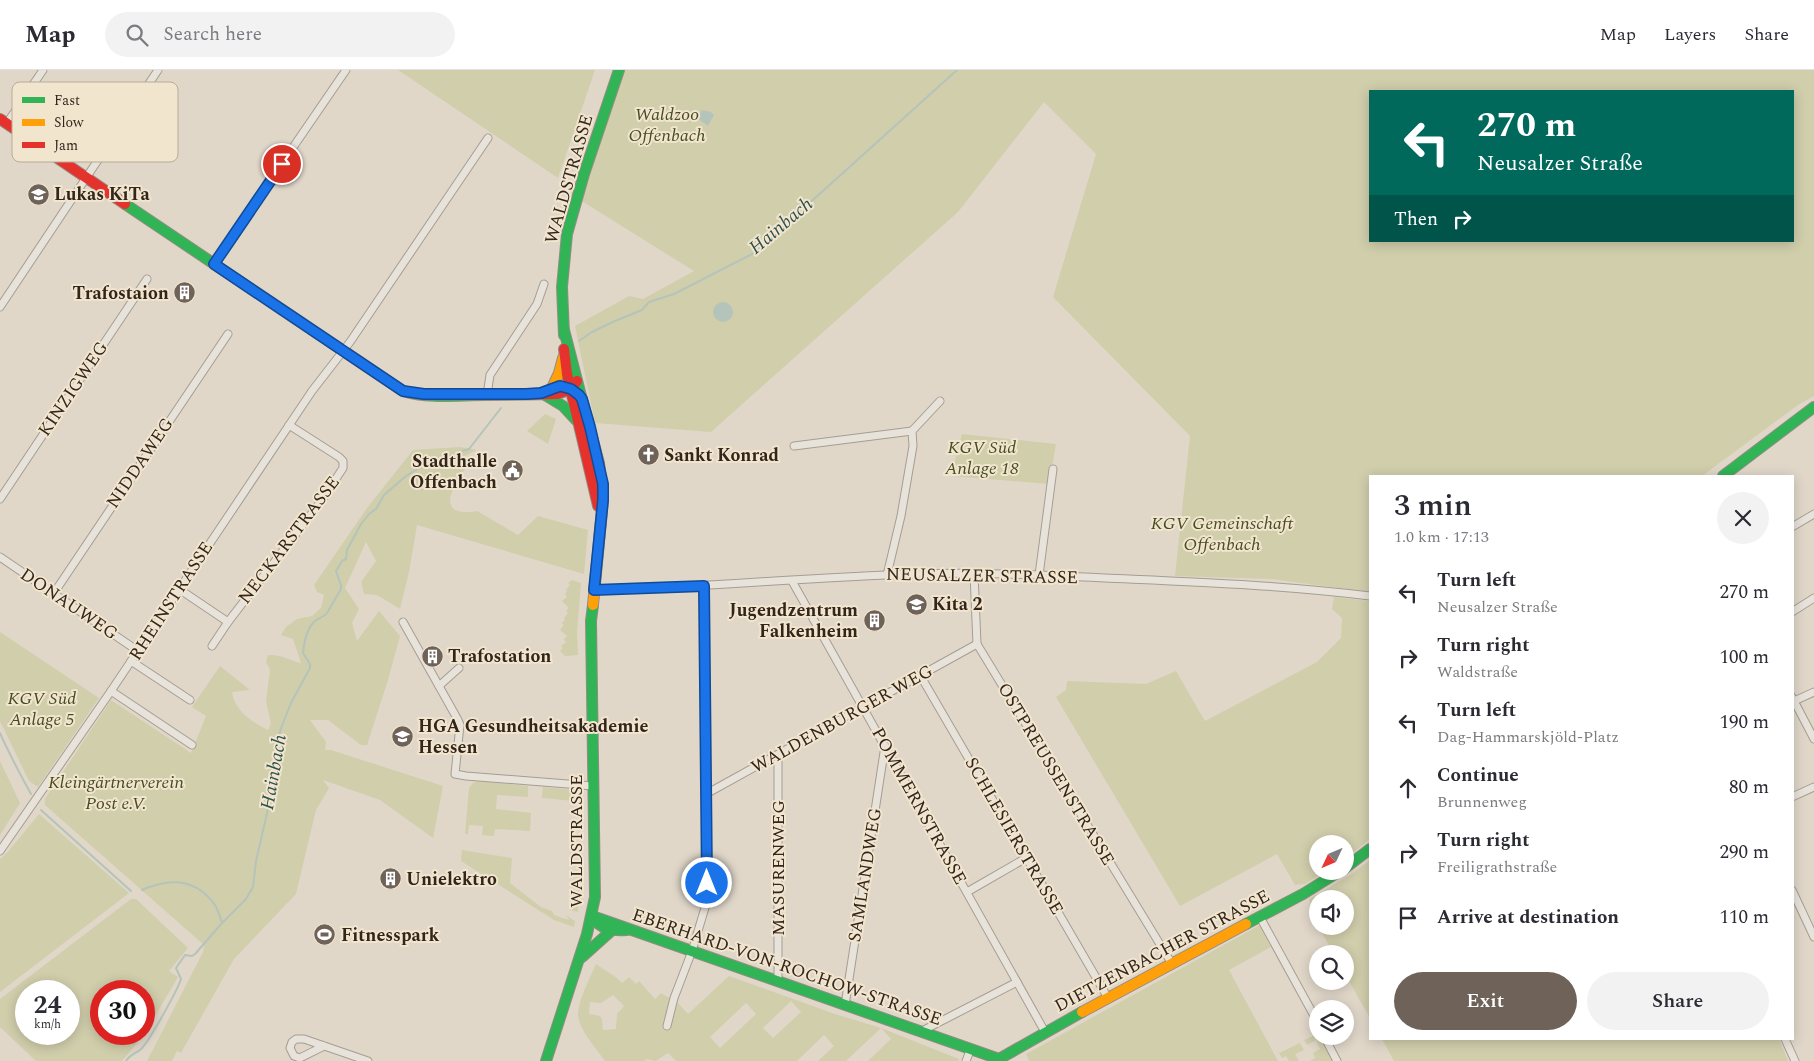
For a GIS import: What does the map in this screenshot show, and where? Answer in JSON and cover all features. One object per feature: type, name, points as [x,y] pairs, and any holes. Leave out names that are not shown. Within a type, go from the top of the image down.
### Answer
[{"type":"main road","name":"WALDSTRASSE","points":[[546,1061],[580,960],[595,897],[591,627],[603,484],[596,449],[582,399],[574,385],[564,352],[562,287],[568,234],[584,174],[620,70]]},
{"type":"main road","points":[[63,162],[342,351],[407,392],[487,395],[559,394],[574,385]]},
{"type":"main road","name":"WALDSTRASSE","points":[[564,330],[579,425],[594,482],[600,524]]},
{"type":"main road","points":[[552,388],[559,373],[564,352]]},
{"type":"main road","points":[[541,393],[560,386],[574,385]]},
{"type":"main road","points":[[541,393],[563,406],[579,425]]},
{"type":"main road","points":[[1724,475],[1814,407]]},
{"type":"main road","points":[[1354,861],[1369,850]]},
{"type":"main road","name":"DIETZENBACHER STRASSE","points":[[1000,1060],[1045,1032],[1260,917],[1324,880]]},
{"type":"main road","points":[[592,916],[599,926],[611,931],[632,930]]},
{"type":"main road","name":"EBERHARD-VON-ROCHOW-STRASSE","points":[[592,916],[971,1048],[1000,1060]]},
{"type":"main road","points":[[580,960],[611,931]]},
{"type":"street","points":[[34,82],[43,70]]},
{"type":"street","points":[[150,82],[158,70]]},
{"type":"street","points":[[214,264],[346,70]]},
{"type":"street","points":[[3,121],[12,110]]},
{"type":"street","name":"RHEINSTRASSE","points":[[0,851],[111,691],[289,425],[350,342],[488,138]]},
{"type":"street","points":[[0,307],[97,162]]},
{"type":"street","name":"KINZIGWEG","points":[[0,499],[147,279]]},
{"type":"street","points":[[487,395],[490,375],[537,304],[544,284]]},
{"type":"street","name":"NIDDAWEG","points":[[54,593],[228,334]]},
{"type":"street","points":[[794,446],[912,431],[940,401]]},
{"type":"street","name":"NECKARSTRASSE","points":[[212,646],[228,622],[322,500],[343,468],[343,461],[339,457],[289,425]]},
{"type":"street","points":[[887,574],[901,516],[913,446],[912,431]]},
{"type":"street","points":[[1038,575],[1053,469]]},
{"type":"street","points":[[1794,526],[1814,514]]},
{"type":"street","name":"DONAUWEG","points":[[0,557],[138,651]]},
{"type":"street","name":"NEUSALZER STRASSE","points":[[594,590],[704,586],[887,574],[974,573],[1245,584],[1309,588],[1369,596]]},
{"type":"street","name":"OSTPREUSSENSTRASSE","points":[[974,573],[977,644],[1172,964]]},
{"type":"street","name":"POMMERNSTRASSE","points":[[792,581],[1045,1032]]},
{"type":"street","points":[[667,1026],[674,998],[692,951],[707,901],[704,586]]},
{"type":"street","name":"NECKARSTRASSE","points":[[179,589],[228,622]]},
{"type":"street","points":[[1794,611],[1814,598]]},
{"type":"street","points":[[402,622],[460,725],[456,774],[593,786]]},
{"type":"street","name":"WALDENBURGER WEG","points":[[706,794],[977,644]]},
{"type":"street","points":[[131,661],[190,700]]},
{"type":"street","points":[[439,686],[459,668]]},
{"type":"street","name":"SCHLESIERSTRASSE","points":[[920,675],[1108,998]]},
{"type":"street","points":[[111,691],[192,745]]},
{"type":"street","points":[[1794,700],[1814,692]]},
{"type":"street","points":[[1794,702],[1814,739]]},
{"type":"street","name":"SAMLANDWEG","points":[[845,1005],[885,746]]},
{"type":"street","name":"MASURENWEG","points":[[778,755],[778,981]]},
{"type":"street","points":[[1794,796],[1814,787]]},
{"type":"street","points":[[967,892],[1026,858]]},
{"type":"street","points":[[1794,894],[1814,938]]},
{"type":"street","points":[[1260,917],[1309,1007]]},
{"type":"street","points":[[922,1031],[1017,982]]},
{"type":"street","points":[[1785,1040],[1795,1061]]},
{"type":"street","points":[[1329,1045],[1337,1061]]},
{"type":"street","points":[[324,1046],[368,1061]]},
{"type":"street","points":[[966,1061],[971,1048]]},
{"type":"green space","points":[[398,70],[595,70],[558,178]]},
{"type":"green space","points":[[625,70],[1814,70],[1814,396],[1798,405],[1703,475],[1369,475],[1369,592],[1271,579],[1175,576],[1190,436],[1053,297],[1096,154],[1044,102],[958,212],[711,432],[595,423],[575,326],[629,296],[643,299],[694,271],[580,200]]},
{"type":"green space","points":[[545,414],[556,419],[548,444],[527,431]]},
{"type":"green space","name":"KGV Süd Anlage 18","points":[[962,434],[1056,444],[1049,484],[951,476]]},
{"type":"green space","name":"Kleingärtnerverein Post e.V.","points":[[460,447],[477,450],[451,463],[467,466],[452,491],[450,499],[451,505],[455,510],[463,512],[477,511],[518,535],[538,516],[588,530],[584,574],[417,525],[400,609],[377,595],[364,594],[361,582],[376,561],[366,542],[345,588],[359,609],[352,623],[357,641],[379,611],[400,636],[388,680],[367,745],[361,745],[328,720],[310,720],[326,742],[325,750],[331,750],[443,786],[433,838],[380,800],[323,780],[329,788],[316,810],[296,894],[234,959],[181,1053],[177,1051],[172,1061],[147,1061],[203,952],[204,945],[45,805],[45,799],[111,700],[191,753],[206,716],[192,707],[220,666],[250,690],[232,692],[236,705],[256,724],[268,730],[271,724],[266,701],[270,670],[266,662],[268,655],[281,656],[301,663],[293,639],[281,635],[286,627],[297,619],[312,616],[321,608],[324,595],[317,592],[314,585],[367,508],[413,450]]},
{"type":"green space","points":[[572,580],[581,583],[577,631],[578,655],[565,656],[560,651],[563,648],[561,646],[566,642],[564,639],[567,636],[560,630],[564,625],[562,623],[569,608],[562,601],[567,597],[565,594],[570,585],[568,583]]},
{"type":"green space","points":[[1334,597],[1369,601],[1369,840],[1354,852],[1354,835],[1309,835],[1309,880],[1312,880],[1305,884],[1295,885],[1277,854],[1180,906],[1056,697],[1066,690],[1067,681],[1146,684],[1176,671],[1205,721],[1317,662],[1341,638],[1342,618],[1332,609]]},
{"type":"green space","name":"KGV Süd Anlage 5","points":[[0,632],[99,698],[38,787],[29,781],[0,721]]},
{"type":"green space","points":[[0,761],[20,803],[0,835]]},
{"type":"green space","points":[[478,781],[528,786],[528,797],[497,795],[496,809],[531,813],[530,831],[495,829],[494,836],[482,835],[483,826],[469,825],[468,834],[465,834],[469,788]]},
{"type":"green space","points":[[543,787],[576,790],[580,798],[579,801],[542,798]]},
{"type":"green space","points":[[39,814],[129,893],[0,992],[0,859]]},
{"type":"green space","points":[[462,850],[512,858],[510,883],[541,907],[552,911],[554,915],[569,920],[566,915],[575,921],[574,927],[554,920],[461,861]]},
{"type":"green space","points":[[1369,861],[1369,1016],[1354,990],[1354,945],[1329,945],[1323,935],[1354,935],[1354,890],[1324,890],[1342,880],[1354,880],[1354,872]]},
{"type":"green space","points":[[579,874],[578,912],[570,910],[574,891],[578,891]]},
{"type":"green space","points":[[131,899],[136,899],[188,948],[169,971],[178,977],[155,1016],[155,980],[90,980],[90,1045],[136,1045],[122,1061],[36,1061],[19,1045],[80,1045],[80,980],[25,980]]},
{"type":"green space","points":[[1260,925],[1271,947],[1229,970],[1278,1061],[1029,1061],[1026,1054]]},
{"type":"green space","points":[[596,964],[622,983],[629,977],[636,984],[639,981],[655,999],[661,993],[678,1003],[688,1014],[729,976],[835,1014],[881,1028],[846,1061],[818,1061],[834,1046],[824,1035],[797,1061],[676,1061],[668,1053],[656,1061],[646,1059],[645,1061],[605,1061],[584,1032],[578,1013],[580,1001]],"holes":[[[613,995],[624,1006],[617,1014],[616,1029],[603,1030],[601,1017],[589,1014],[590,1002],[601,1003]],[[791,1001],[801,1012],[773,1038],[763,1028]],[[746,1003],[756,1014],[720,1048],[710,1037]]]},
{"type":"green space","points":[[15,988],[15,1041],[0,1027],[0,999]]},
{"type":"green space","points":[[881,1028],[959,1059],[958,1061],[868,1061],[891,1039]]},
{"type":"green space","points":[[1309,1038],[1309,1044],[1307,1045],[1304,1040]]},
{"type":"green space","points":[[1383,1040],[1779,1040],[1788,1061],[1394,1061]]},
{"type":"green space","points":[[1300,1043],[1304,1050],[1295,1054],[1299,1061],[1289,1061],[1286,1056],[1282,1058],[1279,1053]]},
{"type":"green space","points":[[1318,1045],[1324,1045],[1333,1061],[1310,1061],[1315,1058],[1313,1053],[1320,1049]]},
{"type":"shaded area","points":[[702,110],[711,112],[714,115],[708,126],[697,118]]},
{"type":"shaded area","points":[[723,302],[730,305],[733,312],[730,319],[723,322],[716,319],[713,312],[716,305]]},
{"type":"waterway","name":"Hainbach","points":[[579,341],[592,332],[642,310],[649,302],[674,294],[754,253],[957,70]]},
{"type":"waterway","name":"Hainbach","points":[[126,1061],[145,1044],[163,1015],[181,979],[176,968],[185,955],[192,956],[195,954],[246,899],[253,887],[256,861],[274,783],[277,747],[281,728],[291,703],[310,668],[310,664],[303,653],[306,637],[314,622],[327,613],[341,589],[336,571],[342,561],[346,559],[347,550],[361,524],[376,509],[384,495],[406,476],[424,465],[469,449],[501,408]]},
{"type":"waterway","points":[[0,733],[31,794]]},
{"type":"waterway","points":[[41,810],[131,891]]},
{"type":"waterway","points":[[142,890],[162,883],[172,882],[191,885],[208,896],[215,905],[222,923]]},
{"type":"traffic: fast","points":[[564,335],[562,287],[567,234],[584,174],[619,70]]},
{"type":"traffic: fast","points":[[125,204],[403,391],[434,396],[486,395]]},
{"type":"traffic: fast","points":[[564,330],[586,415]]},
{"type":"traffic: fast","points":[[542,393],[559,386],[572,390]]},
{"type":"traffic: fast","points":[[545,395],[563,406],[576,420]]},
{"type":"traffic: fast","points":[[1724,475],[1814,407]]},
{"type":"traffic: fast","points":[[546,1061],[587,934],[595,897],[591,621],[593,605]]},
{"type":"traffic: fast","points":[[1354,861],[1369,850]]},
{"type":"traffic: fast","points":[[1246,924],[1326,880]]},
{"type":"traffic: fast","points":[[592,916],[999,1059],[1082,1012]]},
{"type":"traffic: fast","points":[[592,916],[595,921],[607,929],[627,930]]},
{"type":"traffic: fast","points":[[582,957],[611,931]]},
{"type":"traffic: slow","points":[[552,388],[563,358]]},
{"type":"traffic: slow","points":[[586,415],[599,463],[603,500],[593,605]]},
{"type":"traffic: slow","points":[[1082,1012],[1246,924]]},
{"type":"traffic: jam","points":[[0,119],[12,127]]},
{"type":"traffic: jam","points":[[63,162],[125,204]]},
{"type":"traffic: jam","points":[[564,349],[567,374],[598,506]]},
{"type":"traffic: jam","points":[[486,395],[557,394],[571,389],[577,381]]},
{"type":"place","name":"Lukas KiTa","points":[[38,194]]},
{"type":"place","name":"Trafostaion","points":[[185,293]]},
{"type":"place","name":"Sankt Konrad","points":[[648,455]]},
{"type":"place","name":"Stadthalle Offenbach","points":[[513,471]]},
{"type":"place","name":"Kita 2","points":[[916,604]]},
{"type":"place","name":"Jugendzentrum Falkenheim","points":[[874,620]]},
{"type":"place","name":"Trafostation","points":[[432,656]]},
{"type":"place","name":"HGA Gesundheitsakademie Hessen","points":[[402,736]]},
{"type":"place","name":"Unielektro","points":[[390,879]]},
{"type":"place","name":"Fitnesspark","points":[[325,935]]},
{"type":"route","points":[[282,164],[214,264],[403,391],[424,394],[502,395],[541,393],[552,388],[564,386],[576,392],[582,399],[596,449],[603,484],[594,590],[704,586],[707,883]]},
{"type":"park label","name":"Waldzoo Offenbach","points":[[667,124]]},
{"type":"park label","name":"KGV Gemeinschaft Offenbach","points":[[1222,533]]}]
